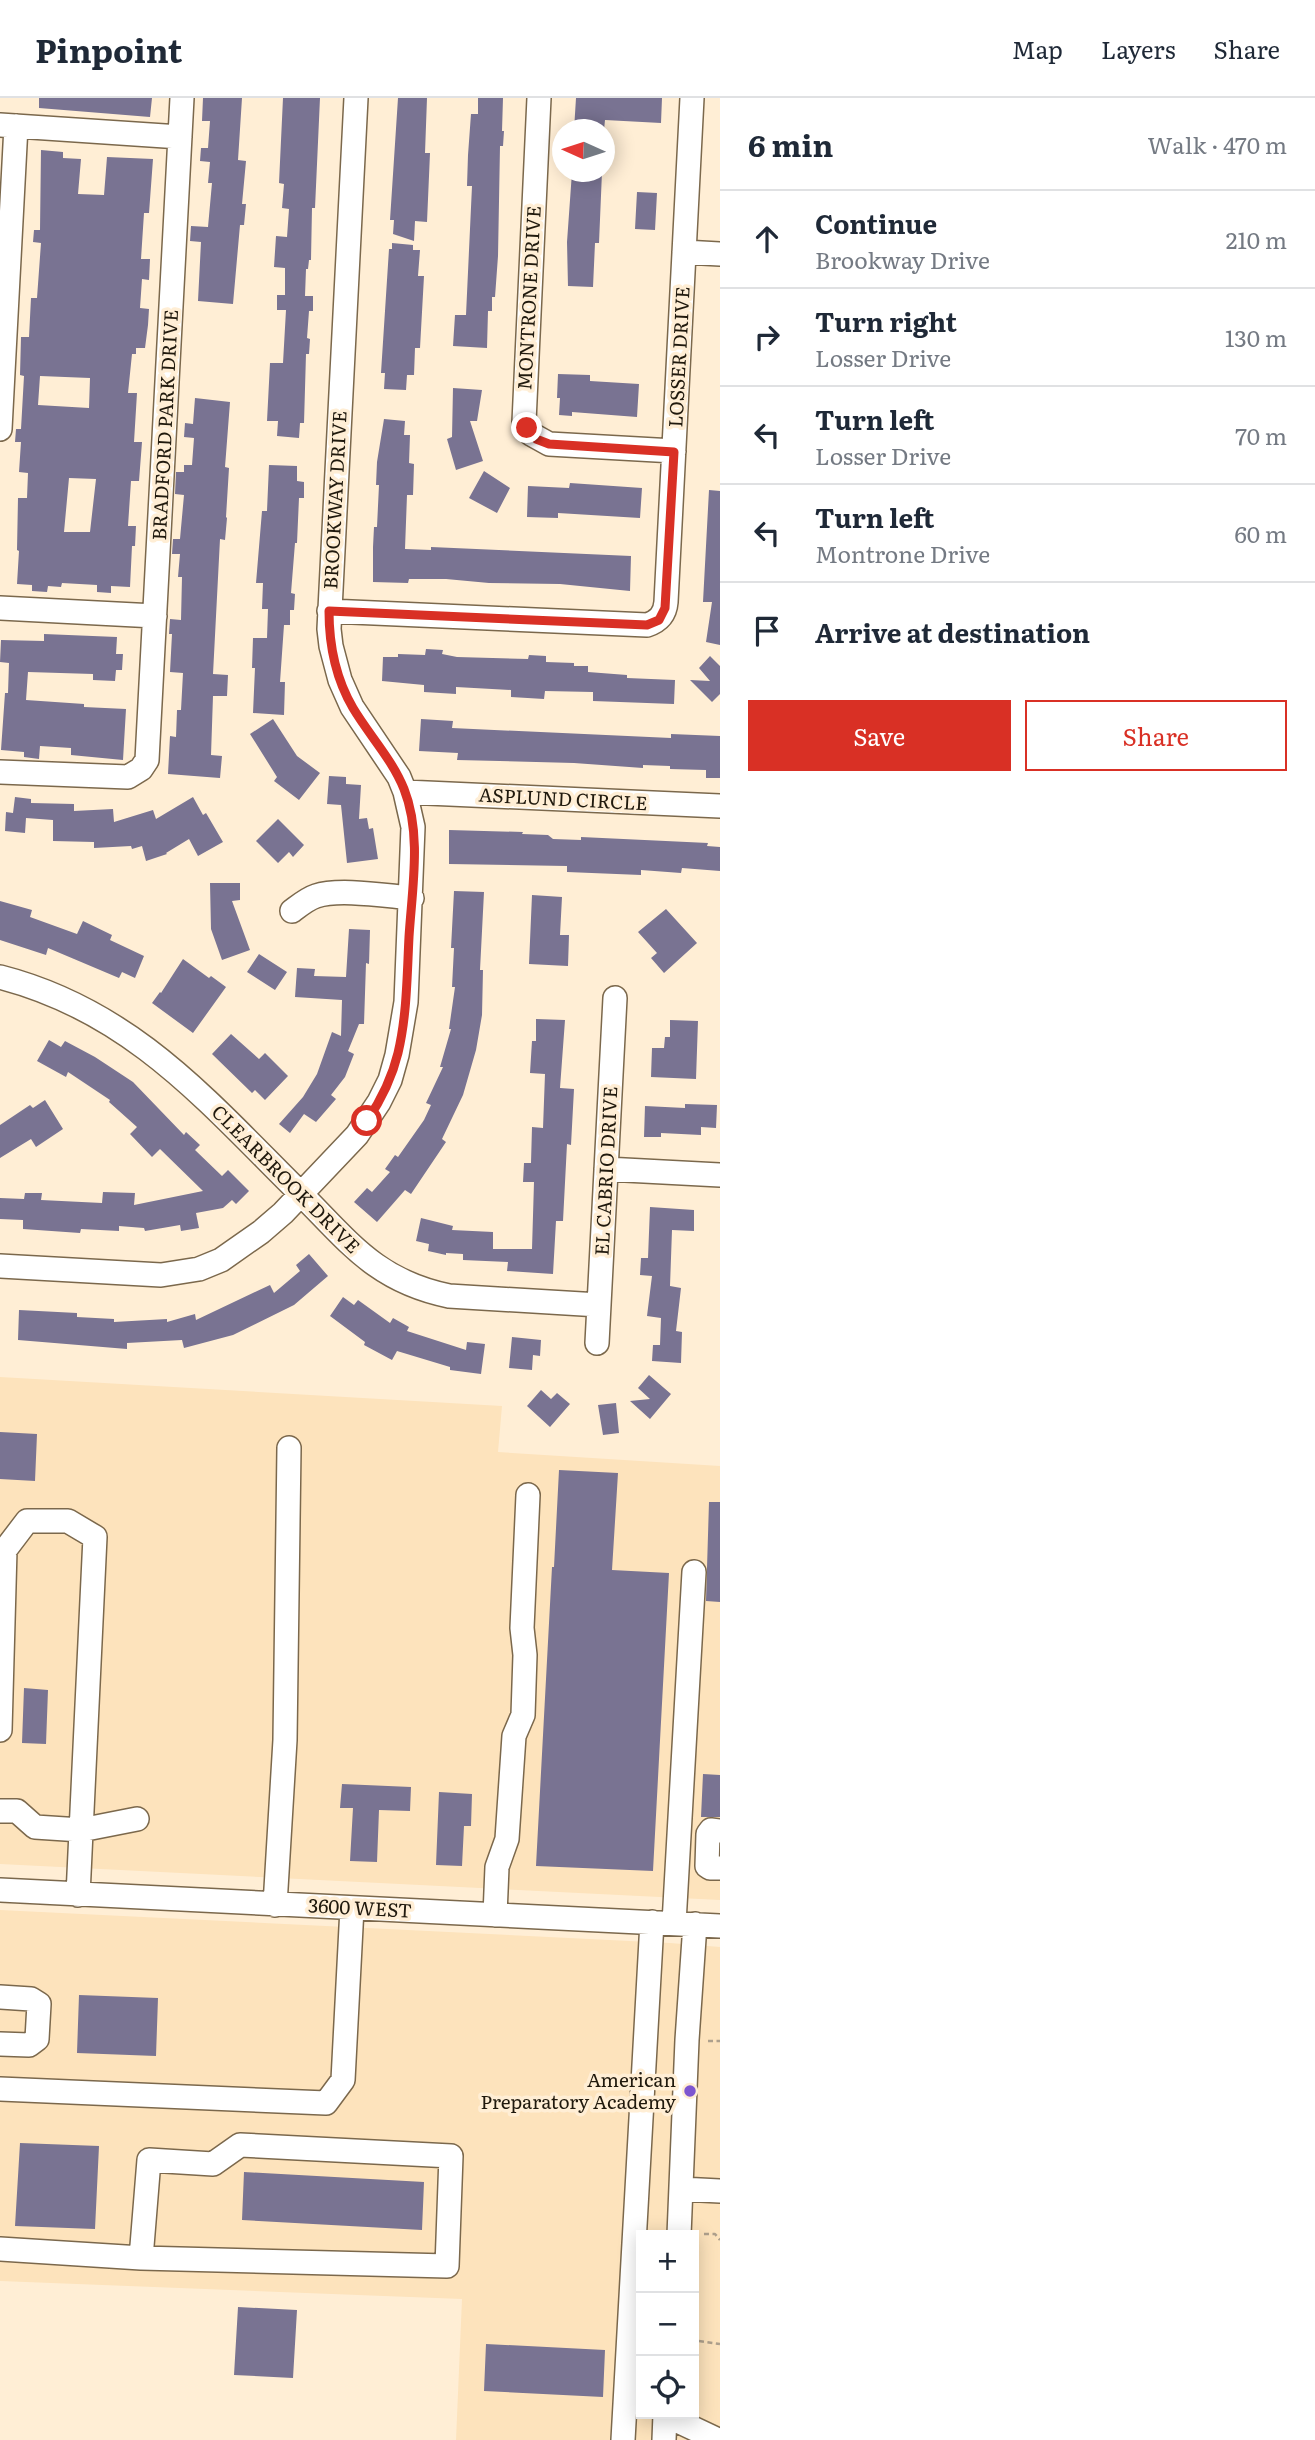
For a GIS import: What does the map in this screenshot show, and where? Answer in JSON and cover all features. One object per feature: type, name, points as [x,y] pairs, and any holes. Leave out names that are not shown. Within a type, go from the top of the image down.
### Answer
[{"type":"street","name":"BRADFORD PARK DRIVE","points":[[0,772],[128,777],[136,774],[145,765],[148,752],[182,98]]},
{"type":"street","name":"BROOKWAY DRIVE","points":[[0,1266],[145,1274],[189,1271],[221,1260],[261,1232],[357,1135],[390,1080],[406,1002],[413,827],[405,792],[376,740],[352,707],[341,680],[331,646],[329,611],[356,98]]},
{"type":"street","name":"MONTRONE DRIVE","points":[[539,98],[524,422],[531,434],[549,444],[674,452]]},
{"type":"street","name":"LOSSER DRIVE","points":[[329,611],[640,625],[653,623],[663,615],[692,98]]},
{"type":"street","points":[[0,429],[8,125],[180,137]]},
{"type":"street","points":[[684,252],[720,254]]},
{"type":"street","points":[[0,608],[155,616]]},
{"type":"street","name":"ASPLUND CIRCLE","points":[[405,792],[720,806]]},
{"type":"street","points":[[292,911],[304,901],[318,895],[334,893],[412,898]]},
{"type":"street","name":"CLEARBROOK DRIVE","points":[[0,978],[36,988],[72,1004],[142,1044],[184,1077],[348,1243],[373,1265],[395,1278],[430,1292],[468,1298],[599,1305]]},
{"type":"street","name":"EL CABRIO DRIVE","points":[[597,1343],[615,998]]},
{"type":"street","points":[[606,1169],[720,1175]]},
{"type":"street","points":[[275,1905],[285,1740],[289,1448]]},
{"type":"street","points":[[495,1915],[497,1867],[507,1839],[514,1736],[523,1715],[525,1655],[522,1628],[528,1495]]},
{"type":"street","points":[[0,1730],[3,1550],[27,1521],[68,1521],[94,1537],[78,1895]]},
{"type":"street","points":[[623,2440],[674,1923],[694,1572]]},
{"type":"street","points":[[0,1811],[17,1811],[35,1827],[81,1830],[136,1819]]},
{"type":"street","points":[[720,1830],[711,1830],[708,1834],[707,1866],[720,1868]]},
{"type":"street","name":"3600 WEST","points":[[0,1891],[720,1926]]},
{"type":"street","points":[[0,2089],[326,2103],[343,2080],[352,1908]]},
{"type":"street","points":[[674,1923],[687,2040],[679,2230]]},
{"type":"street","points":[[0,1997],[31,1999],[39,2004],[37,2039],[29,2045],[0,2044]]},
{"type":"street","points":[[0,2249],[141,2258],[447,2266],[452,2156],[240,2145],[213,2164],[149,2160],[141,2258]]},
{"type":"street","points":[[681,2189],[720,2191]]},
{"type":"street","points":[[664,2440],[665,2419]]},
{"type":"street","points":[[673,2419],[718,2440]]},
{"type":"path","points":[[704,2234],[715,2234],[720,2239]]},
{"type":"path","points":[[699,2341],[720,2344]]},
{"type":"shaded area","points":[[0,1377],[502,1406],[498,1452],[720,1466],[720,1900],[0,1864]]},
{"type":"shaded area","points":[[0,1910],[720,1947],[720,2440],[456,2440],[462,2299],[0,2281]]},
{"type":"building","points":[[39,98],[152,98],[150,117],[39,108]]},
{"type":"building","points":[[203,98],[242,98],[238,160],[246,161],[242,204],[246,204],[244,225],[240,225],[233,304],[198,301],[201,242],[190,241],[191,226],[208,227],[212,183],[208,183],[210,162],[200,161],[201,148],[208,148],[210,121],[202,121]]},
{"type":"building","points":[[283,98],[320,98],[315,208],[312,208],[311,260],[306,269],[305,296],[313,296],[313,311],[309,311],[307,338],[310,339],[309,354],[306,354],[304,423],[300,423],[299,438],[277,436],[278,421],[267,421],[270,363],[283,363],[286,310],[277,310],[277,295],[285,295],[285,268],[274,267],[276,236],[287,237],[289,209],[282,208],[284,184],[279,183]]},
{"type":"building","points":[[398,98],[427,98],[425,153],[430,153],[427,222],[415,221],[414,241],[393,234],[394,220],[390,220]]},
{"type":"building","points":[[478,98],[503,98],[498,256],[495,297],[492,297],[492,311],[488,311],[487,348],[453,346],[455,315],[466,315],[472,186],[467,186],[468,155],[471,114],[478,114]]},
{"type":"building","points":[[576,98],[662,98],[661,123],[575,119]]},
{"type":"building","points":[[41,150],[63,152],[63,158],[81,159],[78,194],[104,195],[107,157],[153,159],[149,213],[144,213],[141,259],[150,259],[149,280],[142,279],[140,308],[149,309],[148,325],[145,348],[136,348],[136,354],[132,354],[128,393],[137,393],[134,442],[142,442],[139,481],[131,481],[128,526],[136,526],[135,546],[132,546],[130,587],[111,586],[111,593],[97,592],[97,585],[62,583],[61,587],[48,586],[47,592],[32,591],[32,585],[17,584],[18,498],[27,498],[28,473],[19,472],[21,442],[15,442],[16,429],[21,429],[24,376],[20,375],[21,337],[29,337],[31,298],[37,298],[41,243],[33,242],[34,230],[40,230]],"holes":[[[40,376],[90,378],[89,408],[38,405]],[[69,478],[96,479],[90,532],[64,532]]]},
{"type":"building","points":[[571,182],[602,182],[599,243],[595,243],[593,287],[568,286],[567,242]]},
{"type":"building","points":[[637,192],[657,193],[655,230],[635,229]]},
{"type":"building","points":[[392,243],[413,245],[413,250],[420,250],[418,276],[424,276],[420,348],[415,348],[414,375],[407,375],[406,390],[384,389],[385,373],[381,373],[389,249],[392,249]]},
{"type":"building","points":[[558,374],[590,375],[590,381],[639,384],[637,417],[572,412],[572,416],[559,415]]},
{"type":"building","points":[[453,388],[482,390],[477,421],[470,421],[483,461],[456,470],[447,439],[452,437]]},
{"type":"building","points":[[195,398],[230,402],[225,467],[229,468],[227,518],[225,540],[220,539],[213,674],[228,675],[227,696],[213,696],[211,755],[222,756],[220,778],[168,774],[170,736],[176,737],[183,673],[170,672],[170,619],[181,620],[182,577],[178,577],[180,554],[172,554],[173,539],[180,539],[184,495],[175,494],[176,472],[184,472],[184,465],[192,465],[194,438],[184,437],[185,423],[193,424]]},
{"type":"building","points":[[384,419],[405,421],[404,435],[410,435],[409,463],[414,464],[413,495],[407,495],[405,549],[431,550],[431,547],[631,556],[630,591],[560,584],[489,583],[446,579],[409,579],[408,583],[373,582],[374,527],[377,527],[379,485],[376,485],[377,462]]},
{"type":"building","points":[[269,465],[297,466],[297,481],[304,482],[304,498],[299,498],[291,593],[295,594],[294,610],[290,610],[290,625],[284,625],[280,682],[285,682],[284,715],[253,713],[253,638],[267,638],[268,609],[262,609],[263,583],[256,583],[262,511],[267,511]]},
{"type":"building","points":[[484,471],[510,488],[497,513],[469,498]]},
{"type":"building","points":[[570,483],[642,488],[640,518],[558,513],[558,518],[527,517],[528,486],[569,488]]},
{"type":"building","points":[[709,490],[720,491],[720,645],[706,642],[712,602],[703,602]]},
{"type":"building","points":[[44,634],[117,637],[116,654],[123,654],[122,670],[116,670],[115,681],[93,680],[93,674],[28,672],[26,700],[126,709],[123,760],[71,755],[71,748],[40,746],[39,759],[24,757],[24,752],[1,750],[9,663],[0,662],[1,640],[44,641]]},
{"type":"building","points":[[426,649],[443,650],[442,654],[457,657],[528,659],[529,655],[546,656],[546,662],[588,666],[588,672],[627,675],[627,678],[675,680],[674,704],[593,701],[593,692],[545,691],[544,699],[511,697],[511,690],[456,687],[456,694],[424,692],[424,685],[382,681],[383,657],[398,657],[398,654],[425,655]]},
{"type":"building","points":[[710,656],[720,666],[720,694],[712,702],[690,680],[710,681],[699,668]]},
{"type":"building","points":[[273,719],[297,756],[320,773],[299,800],[274,781],[277,777],[250,734]]},
{"type":"building","points":[[421,719],[453,721],[452,728],[671,738],[671,734],[720,736],[720,778],[706,778],[706,770],[670,769],[670,766],[643,765],[643,768],[457,760],[458,753],[419,751]]},
{"type":"building","points":[[329,776],[346,777],[346,784],[361,785],[359,819],[367,818],[369,829],[373,828],[378,859],[347,863],[341,805],[327,804]]},
{"type":"building","points":[[15,797],[31,799],[31,803],[74,804],[74,811],[113,809],[114,822],[153,810],[156,819],[193,797],[223,842],[198,856],[189,839],[167,854],[146,861],[142,846],[132,849],[131,846],[94,848],[94,842],[53,841],[53,820],[26,818],[25,833],[5,831],[6,812],[13,813]]},
{"type":"building","points":[[278,819],[304,845],[293,857],[289,852],[278,863],[256,841]]},
{"type":"building","points":[[449,830],[523,832],[522,834],[548,835],[553,839],[581,840],[581,837],[708,843],[707,846],[720,847],[720,871],[682,868],[681,873],[641,870],[641,875],[567,872],[567,866],[449,864]]},
{"type":"building","points":[[210,883],[240,883],[240,900],[232,901],[250,950],[222,960],[211,929]]},
{"type":"building","points":[[454,891],[484,892],[480,970],[483,970],[482,1015],[476,1050],[463,1095],[442,1139],[446,1142],[411,1194],[405,1190],[377,1222],[354,1202],[367,1188],[372,1192],[390,1172],[385,1169],[395,1155],[398,1157],[424,1120],[431,1105],[426,1103],[443,1067],[440,1067],[451,1029],[455,987],[452,987],[454,948],[451,948]]},
{"type":"building","points":[[532,895],[562,897],[560,935],[569,935],[568,966],[529,964]]},
{"type":"building","points":[[0,901],[32,910],[30,917],[77,934],[83,921],[112,935],[110,940],[144,956],[135,978],[122,972],[119,978],[48,948],[46,955],[0,940]]},
{"type":"building","points":[[666,909],[697,943],[664,973],[651,958],[657,953],[638,932]]},
{"type":"building","points":[[349,929],[370,930],[364,1024],[359,1024],[348,1051],[354,1054],[345,1077],[331,1095],[336,1099],[316,1122],[304,1114],[290,1133],[279,1124],[303,1097],[317,1074],[332,1032],[341,1036],[342,1000],[295,997],[297,968],[315,969],[314,976],[346,977]]},
{"type":"building","points":[[259,954],[287,972],[275,990],[247,972]]},
{"type":"building","points":[[183,959],[226,987],[193,1033],[152,1003]]},
{"type":"building","points":[[536,1019],[565,1020],[560,1088],[574,1089],[571,1145],[567,1144],[563,1221],[556,1221],[553,1274],[507,1271],[508,1262],[463,1260],[463,1254],[446,1255],[428,1251],[429,1244],[416,1241],[421,1218],[453,1226],[452,1230],[493,1232],[493,1249],[532,1249],[534,1182],[523,1182],[524,1163],[531,1163],[532,1127],[543,1128],[545,1074],[530,1073],[532,1041],[536,1041]]},
{"type":"building","points":[[670,1020],[698,1021],[696,1079],[651,1077],[652,1048],[664,1048],[665,1037],[670,1037]]},
{"type":"building","points":[[231,1034],[259,1059],[265,1053],[288,1076],[265,1100],[255,1090],[252,1093],[212,1054]]},
{"type":"building","points":[[49,1040],[61,1047],[65,1041],[133,1082],[184,1135],[186,1132],[200,1145],[195,1150],[222,1176],[228,1170],[249,1191],[236,1204],[232,1200],[223,1208],[196,1213],[199,1228],[181,1231],[180,1225],[145,1231],[144,1228],[119,1226],[119,1231],[81,1229],[80,1233],[23,1229],[23,1220],[0,1219],[0,1198],[24,1199],[25,1193],[42,1193],[41,1200],[102,1203],[103,1192],[135,1193],[134,1205],[203,1191],[160,1149],[152,1157],[130,1134],[137,1127],[109,1102],[110,1100],[68,1072],[66,1077],[37,1061]]},
{"type":"building","points":[[45,1100],[63,1129],[36,1147],[31,1139],[0,1158],[0,1125],[30,1105],[33,1108]]},
{"type":"building","points":[[685,1104],[717,1105],[716,1128],[701,1127],[701,1135],[661,1133],[661,1137],[644,1137],[645,1106],[685,1108]]},
{"type":"building","points":[[650,1207],[694,1210],[694,1231],[672,1230],[670,1286],[681,1288],[676,1331],[682,1332],[681,1363],[652,1361],[653,1345],[660,1345],[661,1318],[647,1316],[652,1276],[640,1275],[641,1258],[648,1258]]},
{"type":"building","points":[[309,1254],[328,1276],[294,1305],[233,1335],[184,1348],[182,1340],[127,1343],[127,1349],[18,1340],[19,1310],[77,1313],[77,1317],[114,1319],[114,1322],[167,1319],[167,1322],[195,1314],[196,1320],[270,1285],[274,1293],[300,1271],[296,1265]]},
{"type":"building","points":[[343,1297],[354,1305],[358,1300],[390,1323],[393,1318],[409,1327],[407,1331],[466,1350],[467,1342],[485,1344],[481,1374],[450,1370],[450,1367],[397,1351],[392,1360],[364,1345],[365,1342],[330,1316]]},
{"type":"building","points":[[512,1337],[541,1340],[540,1356],[533,1355],[532,1370],[509,1368]]},
{"type":"building","points":[[649,1375],[671,1394],[650,1419],[630,1401],[650,1399],[638,1388]]},
{"type":"building","points":[[541,1390],[551,1399],[557,1393],[570,1404],[550,1427],[527,1406]]},
{"type":"building","points":[[616,1403],[619,1433],[603,1435],[598,1405]]},
{"type":"building","points":[[0,1432],[37,1434],[35,1481],[0,1479]]},
{"type":"building","points":[[559,1470],[618,1473],[612,1570],[669,1573],[653,1871],[536,1866]]},
{"type":"building","points":[[709,1502],[720,1502],[720,1602],[706,1601]]},
{"type":"building","points":[[24,1688],[48,1690],[46,1744],[22,1743]]},
{"type":"building","points":[[703,1774],[720,1775],[720,1817],[701,1817]]},
{"type":"building","points":[[342,1784],[411,1787],[410,1811],[379,1810],[377,1862],[350,1861],[353,1808],[340,1808]]},
{"type":"building","points":[[439,1792],[472,1794],[471,1826],[464,1826],[462,1866],[436,1865]]},
{"type":"building","points":[[79,1995],[158,1998],[156,2056],[77,2053]]},
{"type":"building","points":[[20,2143],[99,2146],[95,2229],[15,2226]]},
{"type":"building","points":[[244,2172],[424,2182],[422,2230],[242,2220]]},
{"type":"building","points":[[238,2307],[297,2310],[293,2378],[234,2375]]},
{"type":"building","points":[[486,2344],[605,2350],[603,2397],[484,2391]]},
{"type":"place","name":"American Preparatory Academy","points":[[690,2091]]},
{"type":"route","points":[[367,1121],[390,1080],[402,1032],[412,898],[413,827],[399,777],[352,707],[341,680],[331,646],[329,611],[647,625],[659,620],[665,608],[674,452],[549,444],[536,439],[527,428]]}]
